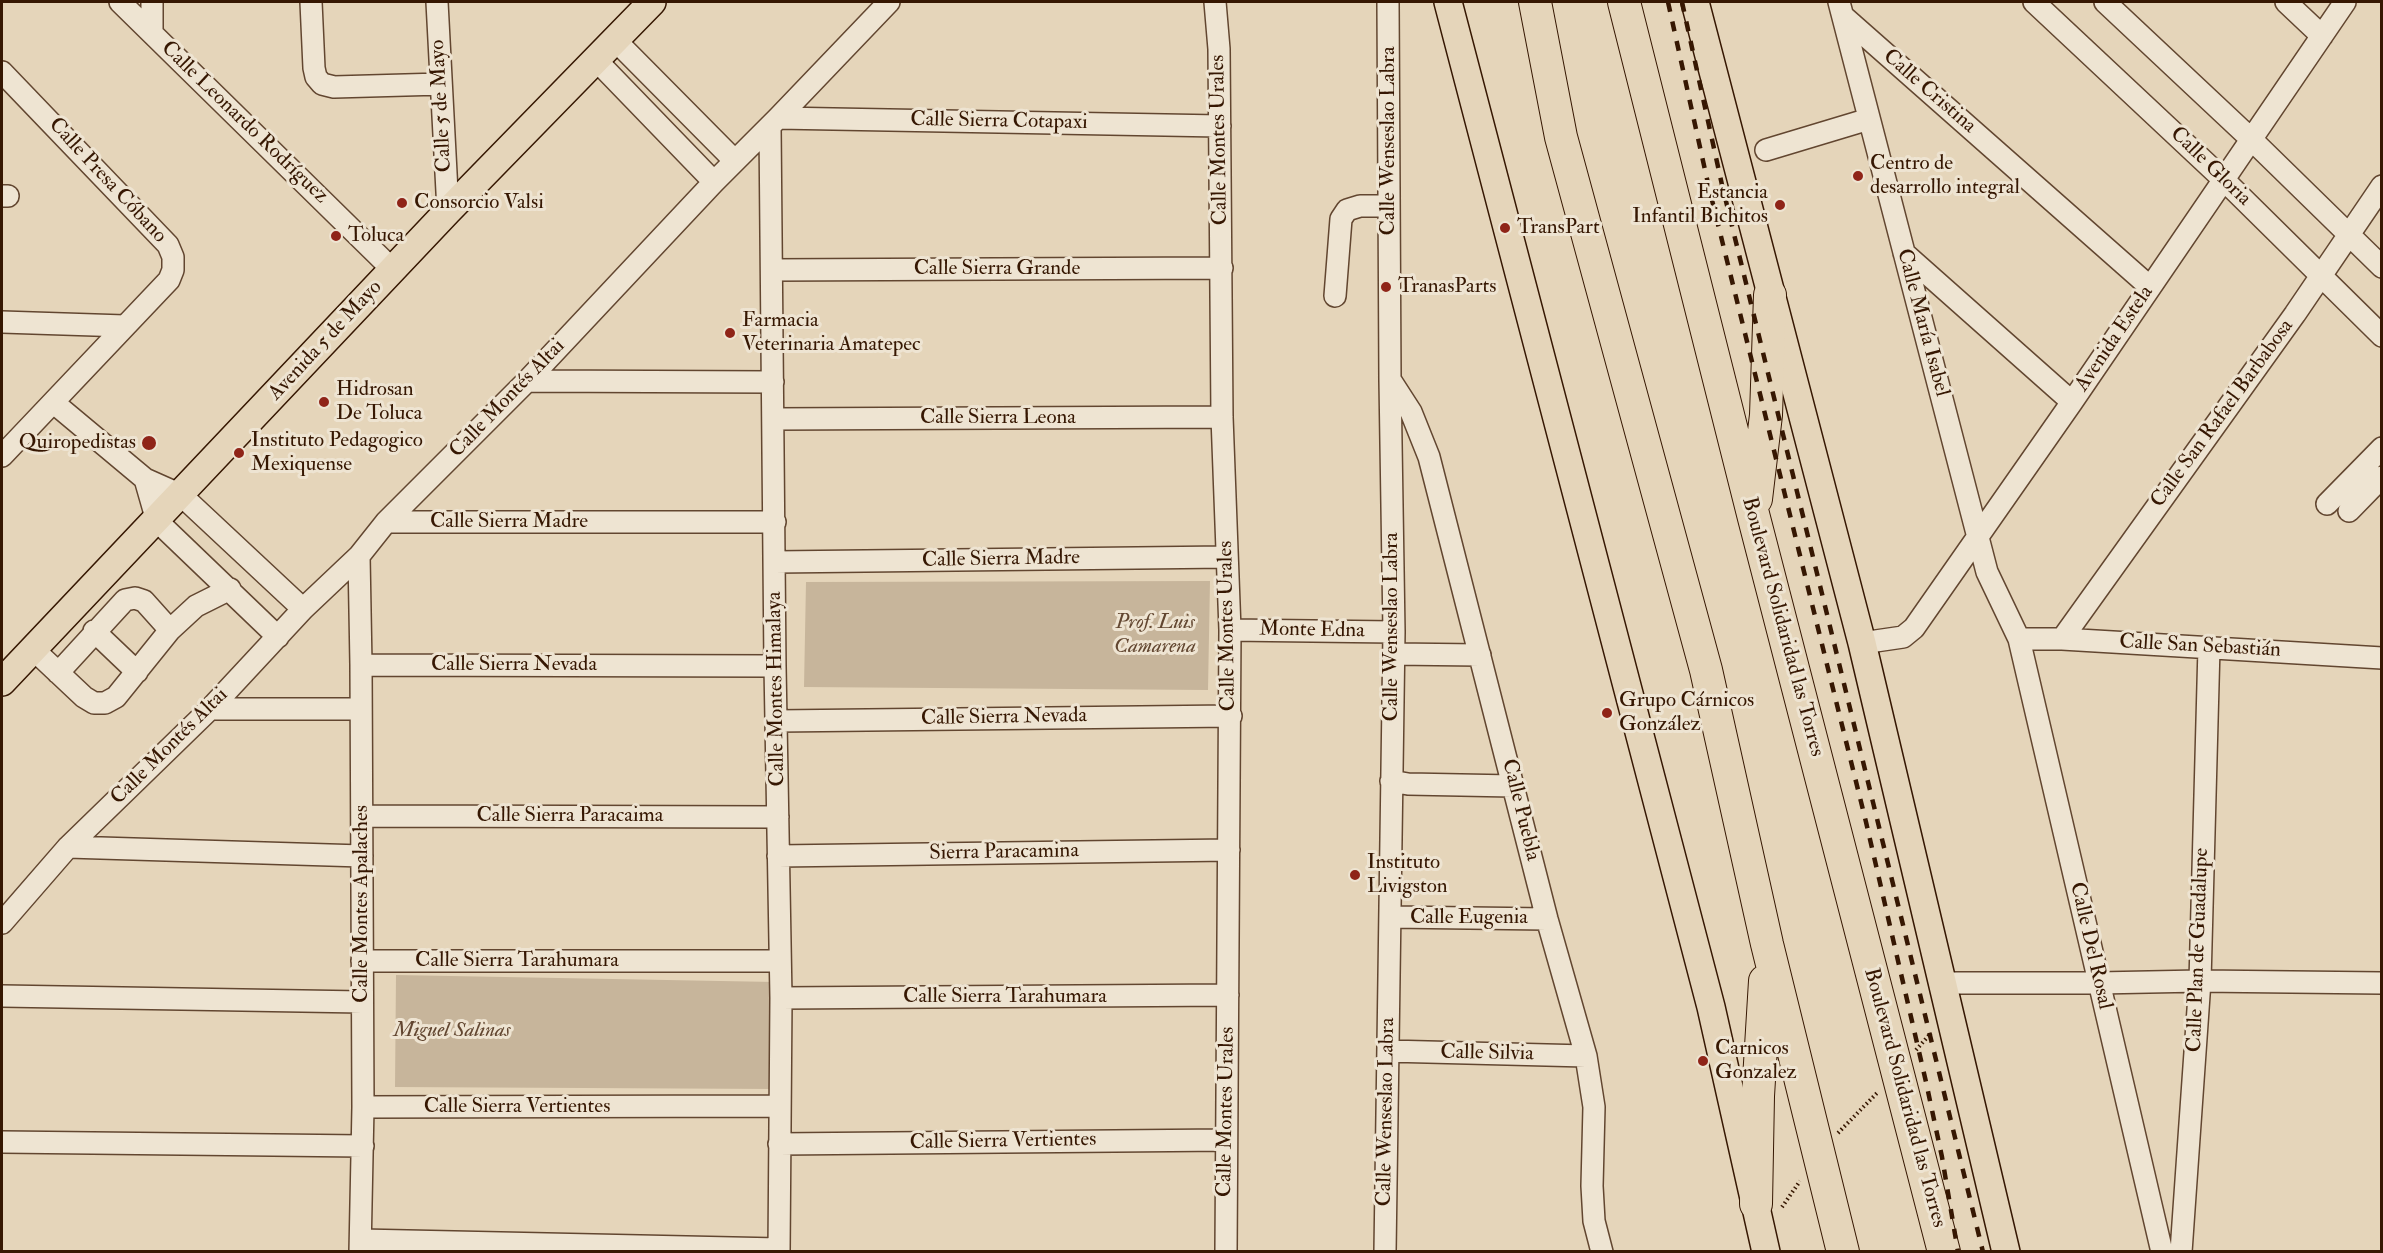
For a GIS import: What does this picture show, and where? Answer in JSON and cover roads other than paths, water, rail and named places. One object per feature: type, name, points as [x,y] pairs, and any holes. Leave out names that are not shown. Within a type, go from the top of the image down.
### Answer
[{"type":"highway","points":[[1518,2],[1535,65],[1561,137]]},
{"type":"highway","points":[[1535,2],[1561,137],[1706,670],[1767,944],[1843,1251]]},
{"type":"highway","name":"Boulevard Solidaridad las Torres","points":[[1624,2],[1896,1073],[1944,1251]]},
{"type":"highway","points":[[1754,518],[1766,415],[1770,295]]},
{"type":"highway","points":[[1756,1204],[1758,1095],[1767,944]]},
{"type":"main road","name":"Avenida 5 de Mayo","points":[[2,682],[157,521],[448,211],[652,2]]},
{"type":"main road","points":[[1448,2],[1711,1007],[1764,1243]]},
{"type":"main road","points":[[1695,2],[1862,643],[2006,1251]]},
{"type":"street","name":"Calle Leonardo Rodríguez","points":[[120,2],[393,270]]},
{"type":"street","points":[[152,2],[152,33]]},
{"type":"street","points":[[311,2],[314,68],[316,77],[322,84],[334,87],[441,84]]},
{"type":"street","name":"Calle 5 de Mayo","points":[[437,2],[448,211]]},
{"type":"street","name":"Calle Montés Altai","points":[[2,923],[68,847],[210,709],[303,609],[358,556],[386,522],[527,381],[714,182],[889,2]]},
{"type":"street","name":"Calle Montes Urales","points":[[1215,2],[1219,49],[1222,417],[1231,716],[1226,1251]]},
{"type":"street","name":"Calle Wenseslao Labra","points":[[1385,1251],[1394,654],[1388,2]]},
{"type":"street","name":"Calle Gloria","points":[[2034,2],[2224,180],[2382,336]]},
{"type":"street","points":[[2105,2],[2251,139],[2382,267]]},
{"type":"street","points":[[2286,2],[2322,36]]},
{"type":"street","name":"Avenida Estela","points":[[1862,643],[1903,636],[1914,628],[2072,402],[2345,2]]},
{"type":"street","name":"Calle María Isabel","points":[[1841,9],[1977,536],[1988,572],[2019,639]]},
{"type":"street","name":"Calle Cristina","points":[[1841,9],[2150,287]]},
{"type":"street","points":[[615,40],[735,161]]},
{"type":"street","points":[[596,60],[714,182]]},
{"type":"street","name":"Calle Presa Cóbano","points":[[2,72],[168,245],[173,256],[173,270],[169,280],[2,456]]},
{"type":"street","points":[[1766,150],[1869,119]]},
{"type":"street","name":"Calle Sierra Cotapaxi","points":[[774,122],[1220,126]]},
{"type":"street","name":"Calle Montes Himalaya","points":[[774,122],[772,270],[775,666],[781,998],[779,1250]]},
{"type":"street","name":"Calle San Rafael Barbabosa","points":[[2062,639],[2382,186]]},
{"type":"street","points":[[1335,296],[1341,219],[1347,210],[1360,206],[1389,206]]},
{"type":"street","points":[[1904,253],[2072,402]]},
{"type":"street","name":"Calle Sierra Grande","points":[[772,270],[1222,268]]},
{"type":"street","points":[[2,321],[125,326]]},
{"type":"street","name":"Calle Puebla","points":[[1390,380],[1411,412],[1429,457],[1547,919],[1586,1056],[1594,1107],[1592,1186],[1594,1221],[1602,1251]]},
{"type":"street","points":[[527,381],[773,382]]},
{"type":"street","points":[[54,403],[145,479],[181,495],[303,609]]},
{"type":"street","name":"Calle Sierra Leona","points":[[774,419],[1222,417]]},
{"type":"street","points":[[2327,504],[2382,448]]},
{"type":"street","points":[[2349,511],[2382,477]]},
{"type":"street","points":[[145,479],[157,521],[278,636]]},
{"type":"street","name":"Calle Sierra Madre","points":[[386,522],[775,522]]},
{"type":"street","name":"Calle Montes Apalaches","points":[[358,556],[361,665],[363,1107],[360,1246]]},
{"type":"street","name":"Calle Sierra Madre","points":[[775,562],[1227,557]]},
{"type":"street","points":[[196,606],[212,572]]},
{"type":"street","points":[[33,649],[84,698],[94,703],[105,703],[116,698],[170,630],[196,606],[230,589]]},
{"type":"street","points":[[58,673],[125,600],[135,598],[144,601],[170,630]]},
{"type":"street","name":"Monte Edna","points":[[1230,630],[1394,632]]},
{"type":"street","points":[[94,632],[137,672]]},
{"type":"street","name":"Calle San Sebastián","points":[[2019,639],[2062,639],[2382,658]]},
{"type":"street","name":"Calle Del Rosal","points":[[2019,639],[2162,1251]]},
{"type":"street","name":"Calle Plan de Guadalupe","points":[[2181,1251],[2200,981],[2209,647]]},
{"type":"street","points":[[1394,654],[1480,655]]},
{"type":"street","name":"Calle Sierra Nevada","points":[[361,665],[775,666]]},
{"type":"street","points":[[210,709],[361,709]]},
{"type":"street","name":"Calle Sierra Nevada","points":[[777,721],[1231,716]]},
{"type":"street","points":[[1391,781],[1408,784],[1513,786]]},
{"type":"street","name":"Calle Sierra Paracaima","points":[[362,816],[778,817]]},
{"type":"street","points":[[68,847],[362,856]]},
{"type":"street","name":"Sierra Paracamina","points":[[778,856],[1229,850]]},
{"type":"street","name":"Calle Eugenia","points":[[1391,917],[1547,919]]},
{"type":"street","name":"Calle Sierra Tarahumara","points":[[362,961],[780,961]]},
{"type":"street","points":[[1942,982],[2382,983]]},
{"type":"street","name":"Calle Sierra Tarahumara","points":[[781,998],[1228,995]]},
{"type":"street","points":[[2,996],[362,1002]]},
{"type":"street","name":"Calle Silvia","points":[[1388,1051],[1586,1056]]},
{"type":"street","name":"Calle Sierra Vertientes","points":[[363,1107],[779,1106]]},
{"type":"street","name":"Calle Sierra Vertientes","points":[[779,1144],[1226,1140]]},
{"type":"street","points":[[2,1142],[363,1146]]},
{"type":"street","points":[[360,1246],[779,1250]]},
{"type":"railway","points":[[1668,2],[1709,188],[1866,822],[1926,1082],[1942,1157],[1958,1252]]},
{"type":"railway","points":[[1682,2],[1722,185],[1983,1252]]},
{"type":"place","name":"Centro de desarrollo integral","points":[[1858,176]]},
{"type":"place","name":"Consorcio Valsi","points":[[402,203]]},
{"type":"place","name":"Estancia Infantil Bichitos","points":[[1780,205]]},
{"type":"place","name":"TransPart","points":[[1505,228]]},
{"type":"place","name":"Toluca","points":[[336,236]]},
{"type":"place","name":"TranasParts","points":[[1386,287]]},
{"type":"place","name":"Farmacia Veterinaria Amatepec","points":[[730,333]]},
{"type":"place","name":"Hidrosan De Toluca","points":[[324,402]]},
{"type":"place","name":"Quiropedistas","points":[[149,443]]},
{"type":"place","name":"Instituto Pedagogico Mexiquense","points":[[239,453]]},
{"type":"place","name":"Grupo Cárnicos González","points":[[1607,713]]},
{"type":"place","name":"Instituto Livigston","points":[[1355,875]]},
{"type":"place","name":"Carnicos Gonzalez","points":[[1703,1061]]},
{"type":"park label","name":"Prof. Luis Camarena","points":[[1155,635]]},
{"type":"park label","name":"Miguel Salinas","points":[[452,1031]]}]
